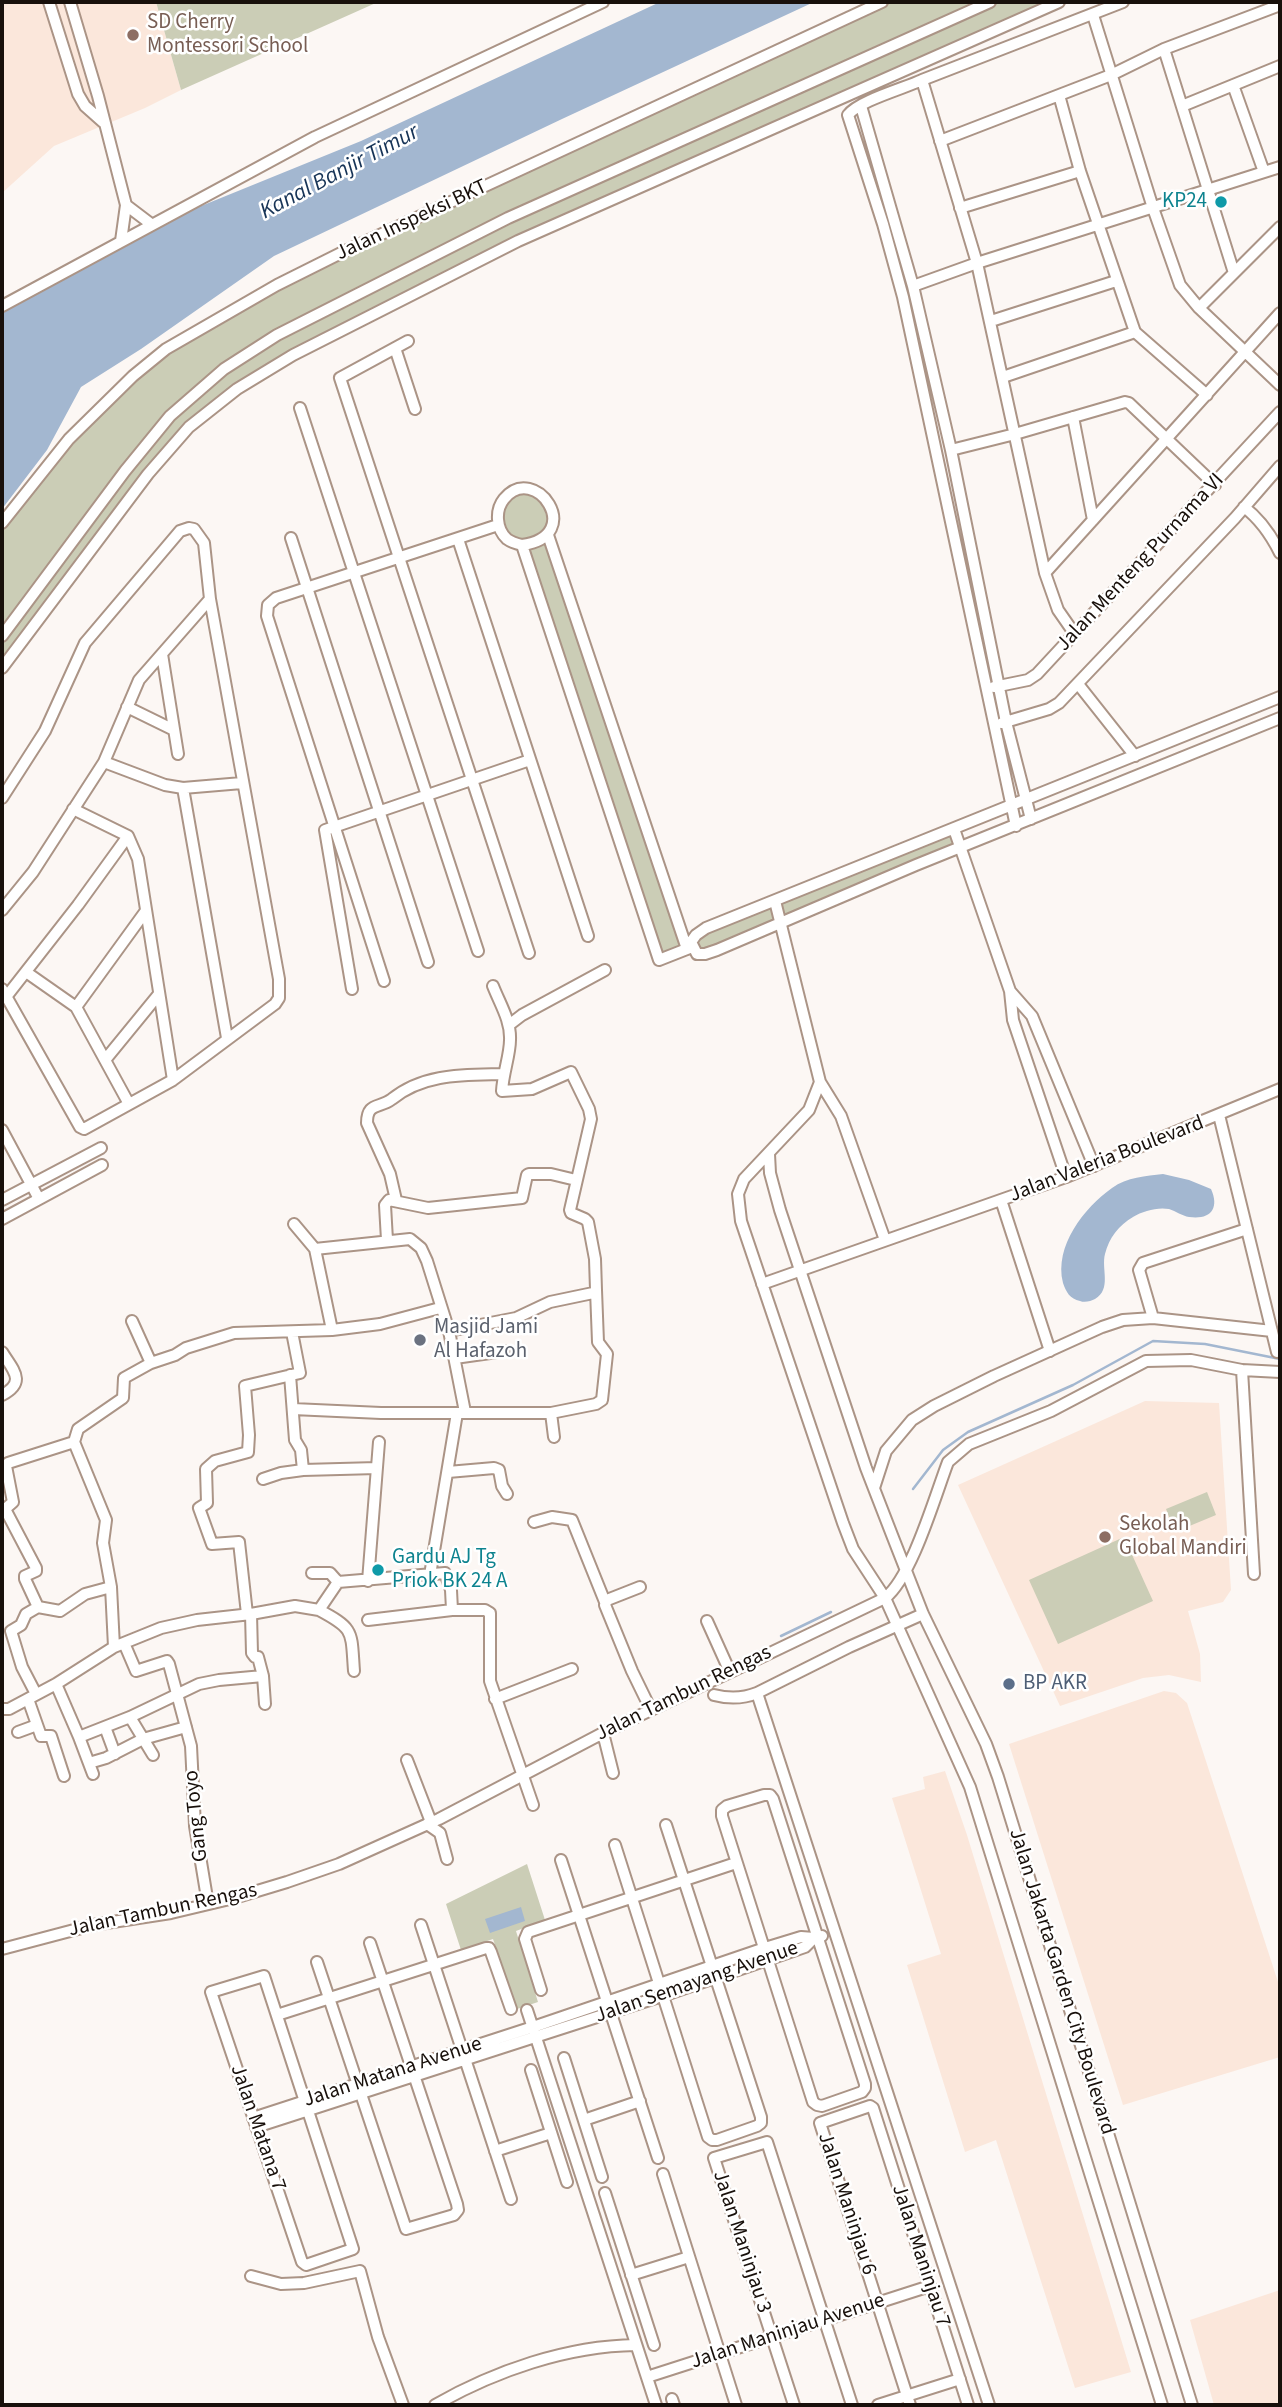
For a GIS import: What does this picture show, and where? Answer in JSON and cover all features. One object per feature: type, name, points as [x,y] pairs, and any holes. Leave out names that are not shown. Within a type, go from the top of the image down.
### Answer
[{"type":"street","points":[[49,2],[82,102],[103,121]]},
{"type":"street","points":[[70,2],[126,205],[121,241]]},
{"type":"street","points":[[2,306],[316,137],[603,2]]},
{"type":"street","name":"Jalan Inspeksi BKT","points":[[2,523],[69,439],[133,376],[166,349],[186,337],[277,285],[345,251],[882,2]]},
{"type":"street","points":[[2,636],[125,471],[163,425],[224,369],[277,335],[508,218],[990,2]]},
{"type":"street","points":[[2,668],[148,474],[189,427],[237,389],[293,355],[518,241],[1059,2]]},
{"type":"street","points":[[1031,819],[1001,723],[903,297],[848,115],[850,111],[922,80],[1123,2]]},
{"type":"street","points":[[940,141],[1111,75],[1164,49],[1280,5]]},
{"type":"street","points":[[1093,15],[1180,285],[1199,308],[1280,386]]},
{"type":"street","points":[[1164,49],[1234,273]]},
{"type":"street","points":[[1182,106],[1280,66]]},
{"type":"street","points":[[922,80],[977,263],[1045,573],[1058,610],[1074,633]]},
{"type":"street","points":[[76,86],[83,91],[94,84]]},
{"type":"street","points":[[82,102],[90,97],[94,84]]},
{"type":"street","points":[[1233,85],[1264,172]]},
{"type":"street","points":[[1059,95],[1097,225],[1135,332],[1208,395]]},
{"type":"street","points":[[861,106],[913,286],[951,450],[993,687]]},
{"type":"street","points":[[913,286],[977,263],[1280,167]]},
{"type":"street","points":[[960,208],[1080,171]]},
{"type":"street","points":[[126,205],[150,225]]},
{"type":"street","points":[[1199,308],[1280,227]]},
{"type":"street","points":[[991,321],[1116,281]]},
{"type":"street","points":[[1045,573],[1280,313]]},
{"type":"street","points":[[1003,377],[1135,332]]},
{"type":"street","points":[[408,341],[340,378],[529,953]]},
{"type":"street","points":[[395,348],[415,409]]},
{"type":"street","points":[[951,450],[1125,402],[1215,485]]},
{"type":"street","points":[[300,408],[478,951]]},
{"type":"street","name":"Jalan Menteng Purnama VI","points":[[993,687],[1032,678],[1215,485],[1280,412]]},
{"type":"street","points":[[1073,417],[1093,520]]},
{"type":"street","name":"Jalan Menteng Purnama VI","points":[[1001,723],[1049,709],[1059,703],[1280,466]]},
{"type":"street","points":[[531,489],[544,495],[552,507],[554,522],[548,535],[537,543],[522,545],[507,539],[498,525],[498,511],[504,498],[516,490],[531,489]]},
{"type":"street","points":[[1244,507],[1264,526],[1280,553]]},
{"type":"street","points":[[384,981],[267,616],[268,605],[276,598],[498,525]]},
{"type":"street","points":[[2,798],[45,731],[85,643],[180,531],[194,529],[204,543],[210,599],[280,990],[275,1004],[173,1080],[82,1129],[4,993],[26,972],[128,835]]},
{"type":"street","points":[[548,535],[690,948],[697,954],[705,954],[1280,718]]},
{"type":"street","points":[[290,538],[429,962]]},
{"type":"street","points":[[458,539],[588,936]]},
{"type":"street","points":[[522,545],[659,960],[690,948]]},
{"type":"street","points":[[2,910],[33,872],[104,762],[139,680],[210,599]]},
{"type":"street","points":[[162,654],[178,754]]},
{"type":"street","points":[[1078,684],[1135,756]]},
{"type":"street","points":[[690,948],[691,942],[702,930],[1280,697]]},
{"type":"street","points":[[127,707],[174,730]]},
{"type":"street","points":[[1001,723],[1016,826]]},
{"type":"street","points":[[352,989],[325,830],[530,760]]},
{"type":"street","points":[[104,762],[165,785],[183,788],[242,783]]},
{"type":"street","points":[[183,788],[227,1038]]},
{"type":"street","points":[[73,809],[128,835],[138,859],[173,1080]]},
{"type":"street","points":[[954,829],[1010,991],[1013,1020],[1066,1177]]},
{"type":"street","points":[[775,901],[820,1082],[841,1116],[885,1240]]},
{"type":"street","points":[[76,1007],[145,912]]},
{"type":"street","points":[[509,1025],[605,970]]},
{"type":"street","points":[[26,972],[76,1007],[129,1104]]},
{"type":"street","points":[[293,1409],[551,1413],[596,1404],[602,1400],[607,1354],[598,1342],[595,1259],[588,1222],[570,1212],[591,1119],[573,1074],[569,1073],[533,1089],[502,1090],[510,1043],[509,1025],[493,986]]},
{"type":"street","points":[[1010,991],[1032,1016],[1094,1166]]},
{"type":"street","points":[[105,1060],[159,994]]},
{"type":"street","points":[[396,1200],[390,1174],[370,1133],[368,1111],[393,1099],[411,1085],[449,1076],[503,1074]]},
{"type":"street","points":[[769,1154],[809,1110],[820,1082]]},
{"type":"street","name":"Jalan Valeria Boulevard","points":[[1050,1351],[1001,1200],[1094,1166],[1280,1090]]},
{"type":"street","points":[[1219,1115],[1277,1352]]},
{"type":"street","points":[[2,1130],[39,1199]]},
{"type":"street","points":[[2,1200],[101,1148]]},
{"type":"street","name":"Jalan Jakarta Garden City Boulevard","points":[[769,1154],[770,1173],[777,1199],[874,1488],[923,1614],[986,1744],[998,1777],[1192,2405]]},
{"type":"street","name":"Jalan Jakarta Garden City Boulevard","points":[[769,1154],[744,1179],[738,1194],[741,1221],[853,1549],[885,1598],[970,1787],[1162,2405]]},
{"type":"street","points":[[2,1219],[102,1165]]},
{"type":"street","points":[[387,1240],[385,1205],[389,1199],[428,1208],[522,1198],[528,1174],[551,1174],[576,1180]]},
{"type":"street","points":[[762,1284],[1001,1200]]},
{"type":"street","points":[[294,1224],[314,1249],[332,1330]]},
{"type":"street","points":[[1153,1318],[1139,1270],[1143,1263],[1247,1229]]},
{"type":"street","points":[[314,1249],[410,1239],[421,1248],[426,1261],[449,1331],[461,1412],[430,1575]]},
{"type":"street","points":[[449,1331],[516,1318],[550,1302],[593,1293],[596,1290]]},
{"type":"street","points":[[119,1645],[103,1543],[106,1520],[74,1442],[78,1429],[123,1398],[124,1378],[188,1347],[233,1333],[332,1330],[380,1324],[440,1308]]},
{"type":"street","points":[[874,1488],[886,1451],[912,1420],[934,1406],[1102,1327],[1123,1320],[1153,1318],[1272,1331]]},
{"type":"street","points":[[132,1321],[151,1363]]},
{"type":"street","points":[[265,1704],[263,1676],[258,1657],[253,1653],[239,1542],[212,1544],[199,1508],[207,1503],[206,1469],[215,1461],[249,1451],[245,1386],[299,1373],[292,1332]]},
{"type":"street","points":[[455,1358],[504,1351]]},
{"type":"street","points":[[2,1352],[16,1375],[17,1382],[12,1390],[2,1395]]},
{"type":"street","name":"Jalan Tambun Rengas","points":[[2,1949],[93,1925],[171,1913],[207,1896],[287,1882],[339,1864],[521,1770],[603,1733],[649,1707],[730,1672],[885,1598],[893,1592],[906,1569],[948,1462],[969,1444],[1076,1399],[1146,1361],[1191,1360],[1242,1370],[1280,1372]]},
{"type":"street","points":[[1242,1370],[1254,1574]]},
{"type":"street","points":[[290,1375],[295,1440],[301,1449],[303,1470]]},
{"type":"street","points":[[551,1413],[554,1437]]},
{"type":"street","points":[[37,1607],[25,1579],[36,1571],[36,1568],[4,1510],[13,1502],[6,1466],[8,1462],[74,1442]]},
{"type":"street","points":[[368,1581],[379,1442]]},
{"type":"street","points":[[263,1479],[303,1470],[377,1468]]},
{"type":"street","points":[[448,1472],[495,1468],[499,1470],[502,1486],[507,1494]]},
{"type":"street","points":[[534,1522],[552,1517],[572,1520],[649,1707]]},
{"type":"street","points":[[312,1573],[330,1573],[338,1582]]},
{"type":"street","points":[[338,1582],[444,1573],[451,1590],[452,1610]]},
{"type":"street","points":[[319,1610],[338,1582]]},
{"type":"street","points":[[64,1776],[51,1736],[41,1737],[32,1696],[11,1631],[21,1625],[26,1614],[37,1607],[60,1611],[85,1594],[111,1587]]},
{"type":"street","points":[[605,1602],[640,1587]]},
{"type":"street","points":[[2,1709],[9,1709],[56,1684],[119,1645],[161,1629],[197,1620],[295,1605],[319,1610],[343,1623],[351,1633],[355,1671]]},
{"type":"street","points":[[368,1619],[452,1610],[489,1612],[492,1643],[491,1681],[495,1699],[533,1805]]},
{"type":"street","name":"Jalan Tambun Rengas","points":[[714,1695],[730,1699],[745,1698],[923,1614]]},
{"type":"street","points":[[707,1621],[730,1672]]},
{"type":"street","name":"Gang Toyo","points":[[119,1645],[135,1671],[167,1661],[191,1746],[195,1826],[207,1896]]},
{"type":"street","points":[[495,1699],[572,1669]]},
{"type":"street","points":[[79,1737],[130,1717],[199,1684],[263,1676]]},
{"type":"street","points":[[56,1684],[91,1769],[143,1739],[186,1727]]},
{"type":"street","points":[[757,1693],[989,2405]]},
{"type":"street","points":[[130,1717],[153,1755]]},
{"type":"street","points":[[18,1732],[37,1725]]},
{"type":"street","points":[[104,1727],[115,1754]]},
{"type":"street","points":[[603,1733],[613,1773]]},
{"type":"street","points":[[407,1760],[428,1819],[440,1833],[447,1859]]},
{"type":"street","points":[[769,1795],[773,1799],[866,2088],[862,2092],[817,2105],[813,2102],[736,1863],[722,1810],[727,1806],[769,1795]]},
{"type":"street","points":[[615,1845],[709,2137],[712,2140],[744,2131],[761,2123],[761,2117],[666,1825]]},
{"type":"street","points":[[561,1860],[658,2158]]},
{"type":"street","points":[[541,1990],[525,1935],[579,1914],[736,1863]]},
{"type":"street","points":[[421,1925],[511,2199]]},
{"type":"street","name":"Jalan Semayang Avenue","points":[[663,1990],[713,1965],[805,1947],[816,1938],[835,1932]]},
{"type":"street","points":[[317,1962],[406,2229],[454,2215],[458,2210],[370,1943]]},
{"type":"street","points":[[307,2105],[277,2015],[489,1948],[511,2009]]},
{"type":"street","name":"Jalan Semayang Avenue","points":[[534,2032],[663,1990],[717,1977],[766,1954]]},
{"type":"street","name":"Jalan Matana 7","points":[[277,2015],[264,1976],[211,1992],[306,2265],[353,2249],[307,2105]]},
{"type":"street","points":[[527,2010],[656,2405]]},
{"type":"street","name":"Jalan Matana Avenue","points":[[255,2122],[534,2032]]},
{"type":"street","points":[[564,2059],[602,2177]]},
{"type":"street","points":[[531,2070],[566,2182]]},
{"type":"street","points":[[584,2120],[640,2101]]},
{"type":"street","name":"Jalan Maninjau 6","points":[[872,2107],[820,2123],[908,2401]]},
{"type":"street","name":"Jalan Maninjau 7","points":[[872,2107],[968,2405]]},
{"type":"street","points":[[495,2151],[551,2133]]},
{"type":"street","name":"Jalan Maninjau 3","points":[[794,2405],[714,2158],[767,2142],[825,2323]]},
{"type":"street","points":[[663,2174],[736,2405]]},
{"type":"street","points":[[604,2193],[653,2345]]},
{"type":"street","points":[[631,2275],[689,2257]]},
{"type":"street","points":[[251,2276],[281,2284],[304,2283],[359,2271],[403,2405]]},
{"type":"street","name":"Jalan Maninjau Avenue","points":[[648,2381],[931,2289]]},
{"type":"street","points":[[825,2323],[852,2405]]},
{"type":"street","points":[[435,2405],[460,2390],[534,2361],[585,2349],[636,2345]]},
{"type":"street","points":[[878,2405],[908,2401],[960,2379]]},
{"type":"shaded area","points":[[2,2],[156,2],[181,90],[54,146],[2,193]]},
{"type":"shaded area","name":"Sekolah Global Mandiri","points":[[1145,1401],[1219,1403],[1231,1590],[1223,1602],[1188,1611],[1200,1654],[1201,1682],[1169,1675],[1143,1678],[1060,1706],[958,1485]]},
{"type":"shaded area","points":[[1164,1691],[1176,1693],[1187,1703],[1280,1988],[1280,2057],[1123,2105],[1009,1744]]},
{"type":"shaded area","points":[[945,1771],[1131,2372],[1075,2388],[996,2140],[965,2152],[907,1965],[941,1954],[892,1798],[925,1789],[923,1777]]},
{"type":"shaded area","points":[[1280,2290],[1280,2405],[1214,2405],[1190,2320]]},
{"type":"green space","points":[[156,2],[378,2],[181,90]]},
{"type":"green space","points":[[884,2],[1060,2],[677,170],[293,355],[189,427],[2,668],[2,525],[69,439],[166,349],[345,251]]},
{"type":"green space","points":[[531,489],[552,507],[548,535],[687,949],[659,960],[522,546],[498,525],[504,498]]},
{"type":"green space","points":[[954,829],[961,847],[697,954],[696,935]]},
{"type":"green space","points":[[1207,1492],[1216,1515],[1175,1532],[1166,1509]]},
{"type":"green space","points":[[1124,1537],[1153,1601],[1058,1644],[1029,1580]]},
{"type":"green space","points":[[527,1864],[545,1920],[516,1931],[538,2002],[517,2009],[493,1939],[461,1950],[446,1904]]},
{"type":"water","name":"Kanal Banjir Timur","points":[[660,2],[814,2],[274,256],[141,349],[81,387],[47,450],[2,509],[2,309],[147,228],[361,141]]},
{"type":"water","points":[[1163,1174],[1211,1189],[1214,1207],[1211,1212],[1203,1217],[1196,1217],[1160,1209],[1146,1211],[1128,1220],[1109,1243],[1104,1260],[1105,1284],[1100,1295],[1086,1302],[1071,1297],[1063,1283],[1061,1269],[1067,1242],[1082,1217],[1101,1196],[1118,1184]]},
{"type":"water","points":[[521,1907],[525,1921],[490,1933],[485,1919]]},
{"type":"waterway","points":[[913,1489],[943,1450],[968,1432],[1073,1385],[1153,1341],[1205,1344],[1280,1359]]},
{"type":"waterway","points":[[781,1636],[831,1612]]},
{"type":"place","name":"SD Cherry Montessori School","points":[[133,35]]},
{"type":"place","name":"KP24","points":[[1221,202]]},
{"type":"place","name":"Masjid Jami Al Hafazoh","points":[[420,1340]]},
{"type":"place","name":"Sekolah Global Mandiri","points":[[1105,1537]]},
{"type":"place","name":"Gardu AJ Tg Priok BK 24 A","points":[[378,1570]]},
{"type":"place","name":"BP AKR","points":[[1009,1684]]}]
